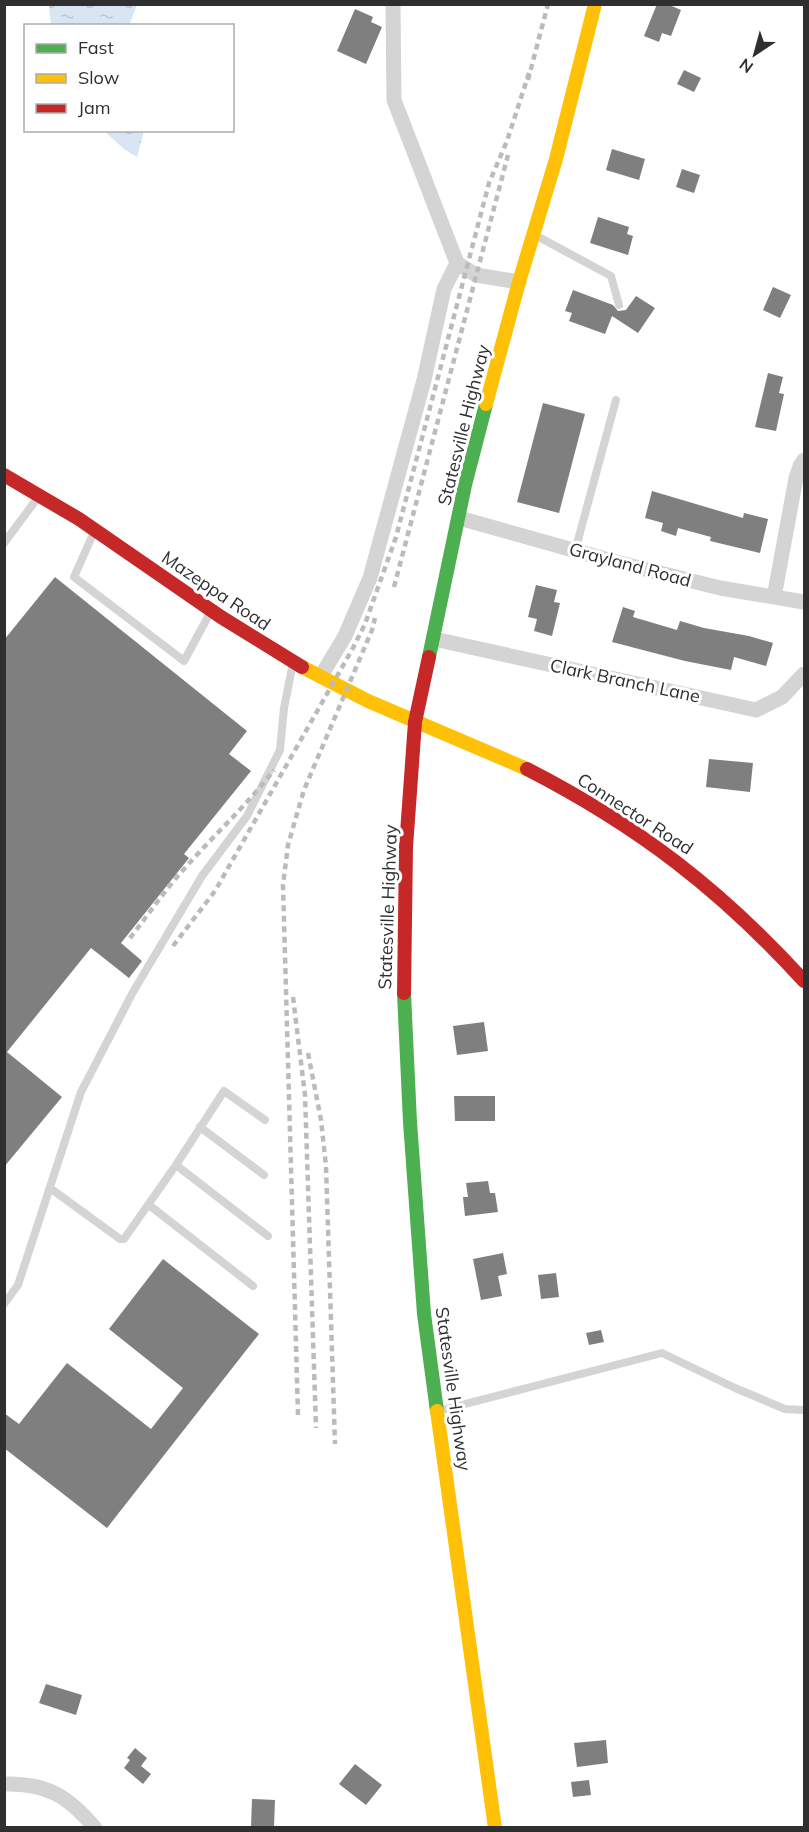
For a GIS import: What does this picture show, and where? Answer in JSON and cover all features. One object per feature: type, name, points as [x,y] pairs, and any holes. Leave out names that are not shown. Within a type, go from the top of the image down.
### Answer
[{"type":"main road","name":"Statesville Highway","points":[[495,1827],[424,1314],[410,1122],[403,981],[406,847],[415,722],[465,485],[519,282],[556,159],[595,4]]},
{"type":"main road","name":"Mazeppa Road","points":[[4,475],[95,530],[211,612],[294,662],[346,691],[415,722]]},
{"type":"main road","name":"Connector Road","points":[[415,722],[524,767],[575,794],[634,830],[679,862],[718,896],[759,933],[804,981]]},
{"type":"street","points":[[393,4],[394,100],[457,263],[476,275],[519,282]]},
{"type":"street","points":[[321,676],[345,636],[370,578],[424,380],[444,289],[457,263]]},
{"type":"street","points":[[774,597],[796,478],[804,460]]},
{"type":"street","name":"Grayland Road","points":[[459,518],[720,588],[804,602]]},
{"type":"street","name":"Clark Branch Lane","points":[[434,639],[756,710],[782,697],[804,674]]},
{"type":"street","points":[[4,1784],[24,1784],[45,1788],[66,1800],[95,1827]]},
{"type":"lane","points":[[534,234],[611,276],[619,305]]},
{"type":"lane","points":[[575,550],[616,400]]},
{"type":"lane","points":[[4,543],[40,495]]},
{"type":"lane","points":[[95,530],[74,577],[184,661],[211,612]]},
{"type":"lane","points":[[4,1304],[18,1285],[81,1092],[133,992],[202,876],[247,816],[280,750],[284,708],[294,662]]},
{"type":"lane","points":[[50,1188],[120,1239],[124,1239],[224,1091],[265,1120]]},
{"type":"lane","points":[[200,1127],[264,1175]]},
{"type":"lane","points":[[176,1165],[268,1236]]},
{"type":"lane","points":[[149,1205],[253,1286]]},
{"type":"lane","points":[[437,1411],[662,1353],[785,1409],[804,1410]]},
{"type":"water","points":[[49,4],[137,5],[130,24],[51,24]]},
{"type":"water","points":[[105,132],[144,132],[137,157]]},
{"type":"building","points":[[657,4],[667,4],[681,10],[671,36],[662,33],[659,42],[644,36]]},
{"type":"building","points":[[355,9],[373,17],[371,22],[382,27],[366,64],[337,51]]},
{"type":"building","points":[[684,70],[701,78],[694,92],[677,84]]},
{"type":"building","points":[[612,149],[645,159],[639,180],[606,170]]},
{"type":"building","points":[[682,169],[700,175],[694,193],[676,187]]},
{"type":"building","points":[[598,217],[629,227],[627,234],[633,236],[628,255],[590,243]]},
{"type":"building","points":[[773,287],[791,295],[780,318],[763,310]]},
{"type":"building","points":[[573,290],[613,305],[618,311],[626,310],[636,296],[655,308],[638,333],[612,316],[605,334],[569,321],[572,313],[565,311]]},
{"type":"building","points":[[768,373],[783,377],[779,393],[784,394],[776,431],[755,427]]},
{"type":"building","points":[[543,403],[585,414],[559,513],[517,502]]},
{"type":"building","points":[[652,491],[743,518],[744,513],[768,519],[760,553],[710,541],[711,537],[678,528],[676,536],[661,531],[663,523],[645,518]]},
{"type":"building","points":[[55,577],[247,731],[229,754],[251,771],[184,854],[189,858],[121,943],[142,961],[129,978],[91,948],[7,1052],[62,1097],[4,1167],[4,640]]},
{"type":"building","points":[[536,585],[557,590],[554,602],[560,603],[552,636],[534,631],[537,619],[528,617]]},
{"type":"building","points":[[623,607],[635,611],[633,617],[677,630],[680,621],[773,643],[766,666],[734,657],[731,670],[612,642]]},
{"type":"building","points":[[709,759],[753,763],[750,792],[706,787]]},
{"type":"building","points":[[484,1022],[488,1051],[457,1055],[453,1026]]},
{"type":"building","points":[[454,1096],[495,1096],[495,1121],[455,1121]]},
{"type":"building","points":[[488,1181],[490,1193],[495,1193],[498,1212],[465,1216],[463,1197],[468,1197],[466,1183]]},
{"type":"building","points":[[503,1253],[507,1274],[498,1276],[502,1296],[481,1300],[473,1259]]},
{"type":"building","points":[[163,1259],[259,1334],[107,1528],[4,1448],[4,1413],[19,1424],[67,1363],[151,1429],[183,1388],[109,1329]]},
{"type":"building","points":[[556,1273],[559,1297],[541,1299],[538,1275]]},
{"type":"building","points":[[601,1330],[604,1342],[589,1345],[586,1333]]},
{"type":"building","points":[[46,1684],[82,1695],[76,1715],[39,1703]]},
{"type":"building","points":[[606,1740],[608,1763],[577,1767],[574,1743]]},
{"type":"building","points":[[135,1748],[147,1758],[141,1766],[151,1774],[143,1784],[124,1768],[130,1760],[127,1758]]},
{"type":"building","points":[[355,1764],[382,1785],[366,1805],[339,1784]]},
{"type":"building","points":[[589,1780],[591,1795],[573,1797],[571,1782]]},
{"type":"building","points":[[252,1799],[275,1800],[274,1827],[251,1827]]},
{"type":"railway","points":[[528,80],[548,4]]},
{"type":"railway","points":[[173,946],[215,891],[365,624],[396,537],[489,183],[507,141],[529,73]]},
{"type":"railway","points":[[394,587],[508,155]]},
{"type":"railway","points":[[298,1415],[283,885],[288,845],[304,790],[372,630],[375,618]]},
{"type":"railway","points":[[130,938],[177,877],[274,770]]},
{"type":"railway","points":[[293,997],[305,1095],[316,1428]]},
{"type":"railway","points":[[308,1053],[321,1120],[326,1166],[335,1444]]},
{"type":"traffic: fast","points":[[429,657],[465,485],[486,404]]},
{"type":"traffic: fast","points":[[404,993],[410,1122],[424,1314],[437,1411]]},
{"type":"traffic: slow","points":[[486,404],[556,159],[595,4]]},
{"type":"traffic: slow","points":[[302,667],[368,701],[527,769]]},
{"type":"traffic: slow","points":[[437,1411],[495,1828]]},
{"type":"traffic: jam","points":[[4,475],[79,519],[221,617],[302,667]]},
{"type":"traffic: jam","points":[[404,993],[406,847],[415,722],[429,657]]},
{"type":"traffic: jam","points":[[527,769],[605,813],[676,862],[741,917],[804,981]]}]
